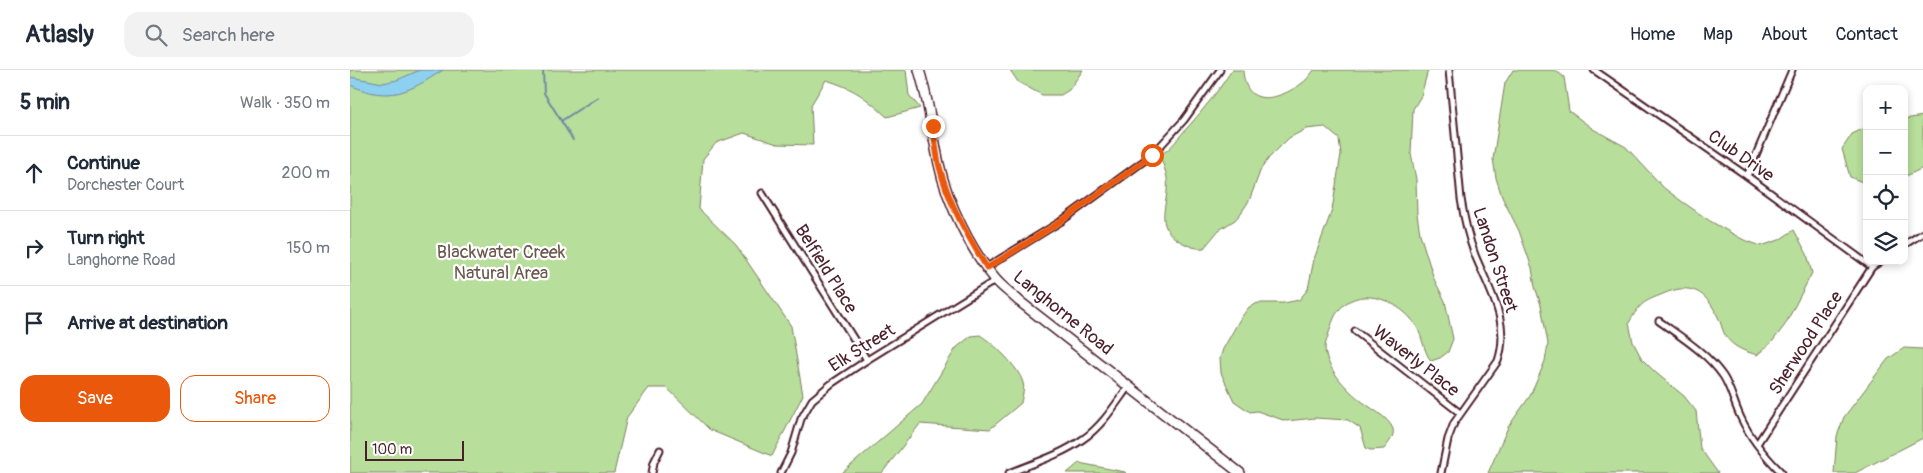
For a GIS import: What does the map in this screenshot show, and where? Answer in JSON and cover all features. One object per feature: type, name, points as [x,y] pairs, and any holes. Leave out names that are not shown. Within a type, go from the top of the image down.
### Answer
[{"type":"main road","name":"Langhorne Road","points":[[918,70],[930,109],[939,164],[948,192],[957,215],[987,268],[996,280],[1019,301],[1240,473]]},
{"type":"street","points":[[987,268],[1060,222],[1152,155],[1184,120],[1220,70]]},
{"type":"street","name":"Landon Street","points":[[1441,473],[1448,439],[1460,414],[1498,361],[1503,333],[1498,310],[1475,253],[1464,218],[1449,70]]},
{"type":"street","name":"Club Drive","points":[[1594,70],[1872,267]]},
{"type":"street","points":[[1746,176],[1792,70]]},
{"type":"street","name":"Belfield Place","points":[[762,192],[867,360]]},
{"type":"street","points":[[1908,242],[1923,233]]},
{"type":"street","name":"Sherwood Place","points":[[1757,444],[1875,265]]},
{"type":"street","name":"Elk Street","points":[[782,473],[791,453],[801,419],[812,400],[831,384],[867,360],[996,280]]},
{"type":"street","points":[[1659,321],[1705,356],[1720,373],[1727,384],[1742,421],[1757,444],[1782,473]]},
{"type":"street","name":"Waverly Place","points":[[1354,331],[1460,414]]},
{"type":"street","points":[[1009,473],[1050,457],[1084,439],[1105,418],[1128,387]]},
{"type":"street","points":[[652,473],[654,462],[660,450]]},
{"type":"green space","name":"Blackwater Creek Natural Area","points":[[350,70],[906,70],[909,95],[920,108],[887,117],[859,94],[826,80],[811,105],[813,145],[777,144],[744,133],[716,143],[703,159],[699,209],[736,245],[791,326],[803,395],[772,456],[710,430],[667,388],[649,388],[627,417],[614,473],[350,473]]},
{"type":"green space","points":[[1010,70],[1083,70],[1069,90],[1061,95],[1042,95],[1018,82]]},
{"type":"green space","points":[[1232,70],[1243,70],[1245,82],[1250,91],[1256,96],[1264,98],[1273,97],[1292,90],[1305,81],[1314,70],[1428,70],[1421,96],[1413,109],[1411,154],[1416,179],[1417,214],[1420,234],[1434,279],[1445,301],[1453,339],[1448,352],[1440,358],[1431,361],[1416,325],[1404,312],[1384,300],[1362,297],[1352,300],[1343,306],[1335,316],[1325,349],[1330,365],[1341,381],[1353,394],[1383,416],[1391,425],[1393,434],[1384,449],[1370,450],[1366,448],[1360,428],[1348,420],[1315,418],[1286,421],[1257,411],[1250,412],[1234,401],[1221,373],[1220,358],[1223,349],[1249,307],[1258,303],[1284,303],[1299,300],[1308,289],[1314,259],[1332,210],[1341,154],[1339,139],[1325,127],[1306,129],[1289,138],[1261,169],[1249,201],[1235,220],[1219,230],[1204,248],[1189,246],[1181,242],[1167,229],[1164,221],[1167,178],[1160,155],[1172,146],[1200,113]]},
{"type":"green space","points":[[1513,70],[1555,70],[1564,77],[1569,111],[1593,129],[1626,147],[1664,188],[1710,221],[1742,239],[1761,246],[1779,240],[1794,230],[1807,254],[1812,273],[1785,325],[1772,342],[1757,355],[1731,343],[1708,301],[1696,291],[1689,289],[1673,290],[1646,301],[1639,307],[1629,323],[1633,342],[1642,359],[1684,396],[1696,411],[1700,448],[1718,473],[1488,473],[1508,427],[1530,396],[1545,361],[1548,344],[1532,268],[1519,231],[1502,197],[1493,159],[1505,83]]},
{"type":"green space","points":[[1923,116],[1923,168],[1908,175],[1908,130],[1908,118]]},
{"type":"green space","points":[[1863,129],[1863,182],[1850,177],[1842,149],[1852,134]]},
{"type":"green space","points":[[980,335],[1005,356],[1021,377],[1024,387],[1021,403],[990,429],[920,424],[882,473],[842,473],[922,404],[956,348],[971,336]]},
{"type":"green space","points":[[1904,348],[1923,349],[1923,438],[1855,473],[1834,473],[1837,436],[1844,417],[1888,359]]},
{"type":"green space","points":[[1079,463],[1125,472],[1126,473],[1067,473]]},
{"type":"water","points":[[420,70],[443,70],[409,89],[388,94],[364,90],[350,85],[350,77],[383,83],[397,80]]},
{"type":"waterway","points":[[543,70],[544,93],[573,140]]},
{"type":"waterway","points":[[561,121],[598,97]]},
{"type":"route","points":[[933,126],[939,164],[948,192],[957,215],[987,268],[1060,222],[1152,155]]}]
